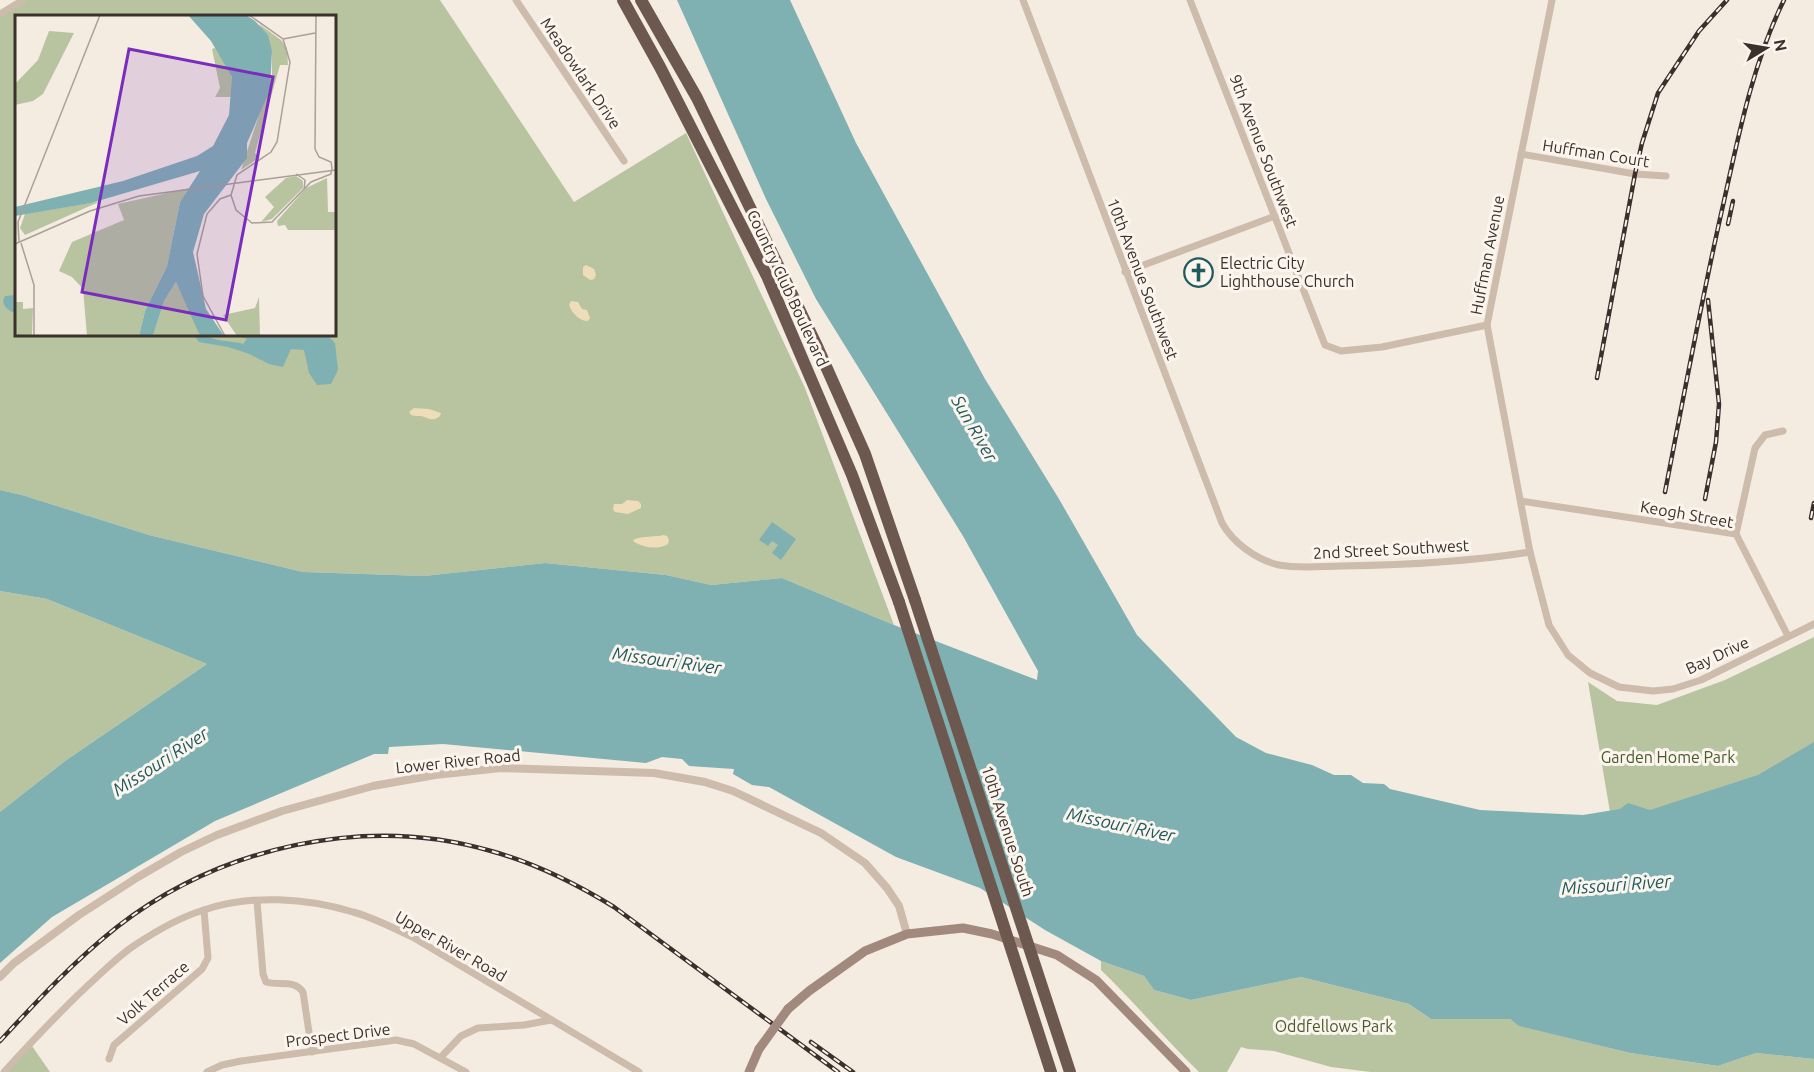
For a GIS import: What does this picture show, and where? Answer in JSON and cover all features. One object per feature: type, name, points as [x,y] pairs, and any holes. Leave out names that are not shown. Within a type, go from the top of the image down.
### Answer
[{"type":"highway","name":"Country Club Boulevard","points":[[623,0],[767,276],[852,475],[899,602]]},
{"type":"highway","name":"Country Club Boulevard","points":[[641,0],[697,98],[816,344],[865,454],[915,600]]},
{"type":"highway","name":"10th Avenue South","points":[[915,600],[1070,1072]]},
{"type":"highway","name":"10th Avenue South","points":[[899,602],[1051,1072]]},
{"type":"main road","points":[[749,1072],[759,1049],[788,1009],[808,991],[865,951],[907,934],[963,928],[992,934],[1057,955],[1096,980],[1186,1072]]},
{"type":"street","points":[[0,14],[23,0]]},
{"type":"street","name":"Meadowlark Drive","points":[[516,0],[624,161]]},
{"type":"street","name":"10th Avenue Southwest","points":[[1023,0],[1222,523],[1231,537],[1256,556]]},
{"type":"street","name":"9th Avenue Southwest","points":[[1190,0],[1325,345],[1341,351],[1382,347],[1487,325]]},
{"type":"street","name":"Huffman Avenue","points":[[1530,552],[1487,325],[1552,0]]},
{"type":"street","name":"Huffman Court","points":[[1521,154],[1635,174],[1666,177]]},
{"type":"street","points":[[1125,272],[1275,216]]},
{"type":"street","points":[[1736,534],[1755,448],[1766,435],[1782,431]]},
{"type":"street","name":"Keogh Street","points":[[1521,501],[1736,534],[1788,636]]},
{"type":"street","name":"2nd Street Southwest","points":[[1256,556],[1281,565],[1361,566],[1481,559],[1530,552]]},
{"type":"street","name":"Bay Drive","points":[[1530,552],[1549,625],[1568,655],[1590,673],[1619,687],[1653,691],[1673,689],[1701,680],[1814,624]]},
{"type":"street","name":"Lower River Road","points":[[0,977],[14,963],[79,915],[138,877],[217,835],[282,811],[374,786],[435,775],[501,768],[654,773],[705,782],[733,791],[821,833],[865,863],[899,906],[907,934]]},
{"type":"street","name":"Upper River Road","points":[[4,1072],[52,1020],[116,960],[154,933],[204,910],[232,903],[285,900],[326,905],[381,921],[416,939],[639,1072]]},
{"type":"street","points":[[257,901],[263,974],[266,982],[294,984],[303,992],[312,1052]]},
{"type":"street","name":"Volk Terrace","points":[[109,1059],[114,1045],[202,969],[208,958],[204,910]]},
{"type":"street","points":[[441,1057],[461,1036],[478,1028],[524,1025],[551,1020]]},
{"type":"street","name":"Prospect Drive","points":[[207,1072],[222,1065],[241,1061],[396,1040],[414,1044],[466,1072]]},
{"type":"green space","points":[[23,0],[440,0],[574,202],[686,133],[805,388],[894,625],[782,578],[711,585],[666,575],[545,563],[424,576],[303,572],[149,535],[0,490],[0,14]]},
{"type":"green space","points":[[0,591],[47,599],[207,664],[65,761],[0,812]]},
{"type":"green space","name":"Garden Home Park","points":[[1814,637],[1814,750],[1684,809],[1611,818],[1588,682],[1617,701],[1657,705],[1725,680]]},
{"type":"green space","name":"Oddfellows Park","points":[[1101,961],[1144,976],[1154,990],[1191,1000],[1301,977],[1409,1004],[1431,1019],[1510,1019],[1520,1026],[1630,1053],[1718,1066],[1756,1053],[1814,1059],[1814,1072],[1371,1072],[1331,1067],[1274,1051],[1241,1047],[1227,1072],[1199,1072],[1101,970]]},
{"type":"green space","points":[[30,1043],[50,1072],[4,1072]]},
{"type":"sand","points":[[586,265],[594,269],[596,275],[594,279],[590,280],[583,275],[583,267]]},
{"type":"sand","points":[[571,301],[578,302],[582,309],[587,310],[590,318],[588,321],[574,314],[569,305]]},
{"type":"sand","points":[[414,408],[441,413],[437,418],[430,419],[411,415],[409,412]]},
{"type":"sand","points":[[627,500],[638,501],[641,508],[628,514],[615,512],[614,504],[622,504]]},
{"type":"sand","points":[[664,535],[669,540],[668,544],[655,548],[638,544],[633,540],[639,538]]},
{"type":"water","points":[[677,0],[790,0],[856,143],[985,379],[1059,499],[1137,635],[1236,737],[1266,753],[1312,765],[1334,775],[1351,775],[1363,783],[1384,784],[1390,789],[1480,810],[1583,815],[1620,809],[1628,803],[1650,810],[1758,775],[1814,742],[1814,1059],[1756,1053],[1718,1066],[1630,1053],[1519,1026],[1510,1019],[1431,1019],[1409,1004],[1301,977],[1191,1000],[1154,990],[1144,976],[1101,961],[1045,930],[980,888],[896,857],[769,787],[752,785],[733,774],[734,769],[689,766],[682,759],[662,757],[646,763],[443,744],[389,747],[388,754],[374,754],[215,821],[52,917],[0,963],[0,812],[65,761],[207,664],[47,599],[0,591],[0,490],[149,535],[303,572],[424,576],[545,563],[666,575],[711,585],[782,578],[894,625],[1037,680],[1038,671],[963,536],[816,299],[766,199]]},
{"type":"water","points":[[15,295],[15,313],[5,306],[3,301],[5,296]]},
{"type":"water","points":[[195,336],[243,344],[247,339],[239,336],[328,336],[335,343],[338,370],[331,384],[317,385],[309,373],[304,350],[291,349],[283,367],[269,364],[228,347],[199,342]]},
{"type":"water","points":[[772,522],[796,539],[781,560],[772,553],[778,545],[772,541],[768,546],[759,540]]},
{"type":"railway","points":[[1597,378],[1635,174],[1658,93],[1699,31],[1727,0]]},
{"type":"railway","points":[[1665,492],[1708,273],[1741,124],[1755,73],[1784,0]]},
{"type":"railway","points":[[1728,224],[1733,201]]},
{"type":"railway","points":[[1705,499],[1716,442],[1719,404],[1708,300]]},
{"type":"railway","points":[[1811,518],[1814,503]]},
{"type":"railway","points":[[0,1041],[42,996],[101,940],[157,899],[201,876],[247,858],[295,845],[344,838],[394,836],[443,840],[491,851],[554,874],[585,890],[614,907],[838,1072]]},
{"type":"railway","points":[[811,1042],[853,1072]]},
{"type":"place","name":"Electric City Lighthouse Church","points":[[1199,272]]},
{"type":"water label","name":"Sun River","points":[[975,428]]},
{"type":"water label","name":"Missouri River","points":[[667,660]]},
{"type":"water label","name":"Missouri River","points":[[160,761]]},
{"type":"water label","name":"Missouri River","points":[[1121,824]]},
{"type":"water label","name":"Missouri River","points":[[1616,884]]}]
